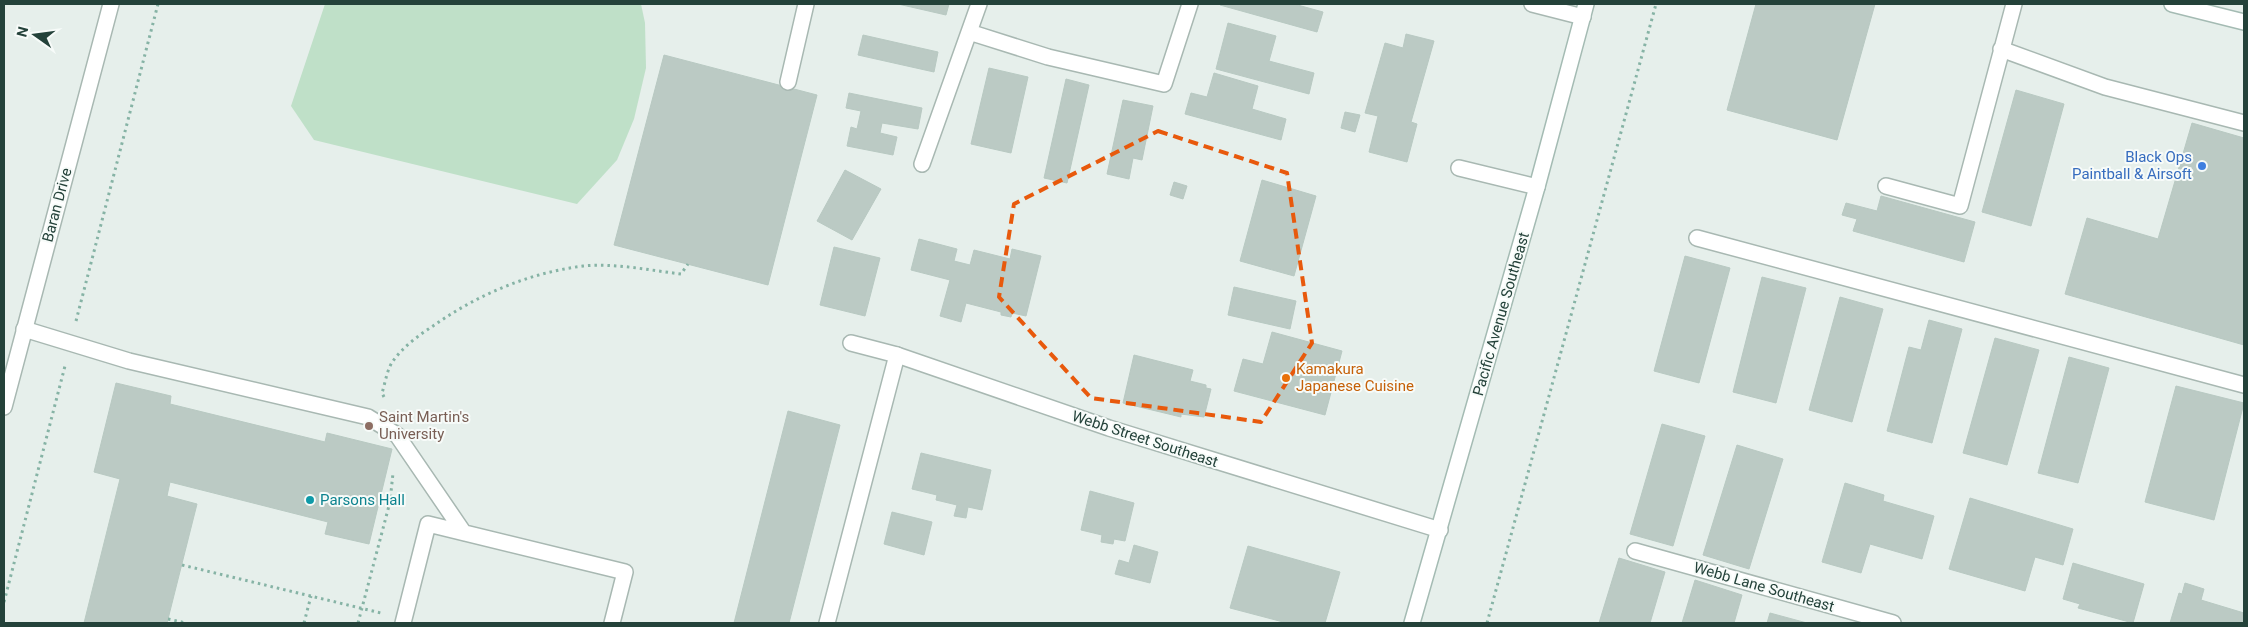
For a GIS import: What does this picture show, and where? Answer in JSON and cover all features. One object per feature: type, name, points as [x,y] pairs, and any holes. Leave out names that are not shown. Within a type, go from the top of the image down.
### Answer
[{"type":"street","name":"Baran Drive","points":[[4,407],[8,374],[24,329],[111,4]]},
{"type":"street","points":[[788,82],[806,4]]},
{"type":"street","points":[[922,164],[979,4]]},
{"type":"street","points":[[969,32],[1048,57],[1164,84],[1190,4]]},
{"type":"street","points":[[1532,4],[1584,10]]},
{"type":"street","points":[[1886,186],[1960,206],[2014,4]]},
{"type":"street","points":[[2172,4],[2244,22]]},
{"type":"street","name":"Pacific Avenue Southeast","points":[[1412,623],[1537,186],[1584,10]]},
{"type":"street","points":[[2001,49],[2105,87],[2244,123]]},
{"type":"street","points":[[1459,168],[1537,186]]},
{"type":"street","points":[[1697,238],[2244,385]]},
{"type":"street","points":[[24,329],[129,361],[368,417],[397,434],[464,533]]},
{"type":"street","name":"Webb Street Southeast","points":[[851,343],[897,355],[1109,428],[1440,530]]},
{"type":"street","points":[[827,623],[897,355]]},
{"type":"street","points":[[403,621],[428,524],[625,572],[612,623]]},
{"type":"street","name":"Webb Lane Southeast","points":[[1635,551],[1893,623]]},
{"type":"path","points":[[4,602],[158,4]]},
{"type":"path","points":[[1487,623],[1656,4]]},
{"type":"path","points":[[358,623],[390,502],[397,434],[382,393],[392,362],[417,337],[461,306],[502,288],[549,272],[583,266],[617,265],[681,274],[688,264]]},
{"type":"path","points":[[182,564],[362,608],[403,621]]},
{"type":"path","points":[[304,623],[312,596]]},
{"type":"path","points":[[168,619],[186,623]]},
{"type":"highlighted area","points":[[1158,131],[1287,173],[1312,343],[1261,422],[1091,398],[999,297],[1014,204]]},
{"type":"green space","points":[[325,4],[641,4],[645,23],[646,68],[634,119],[617,160],[577,204],[314,140],[291,106]]},
{"type":"building","points":[[898,4],[949,4],[946,15]]},
{"type":"building","points":[[1220,4],[1294,4],[1323,12],[1317,32]]},
{"type":"building","points":[[1756,4],[1875,4],[1837,140],[1727,110]]},
{"type":"building","points":[[1228,23],[1276,36],[1269,61],[1314,73],[1309,94],[1216,69]]},
{"type":"building","points":[[1406,34],[1434,41],[1411,122],[1417,124],[1407,162],[1369,152],[1378,116],[1365,113],[1385,43],[1403,48]]},
{"type":"building","points":[[863,35],[938,52],[934,72],[858,55]]},
{"type":"building","points":[[664,55],[817,95],[768,285],[614,245]]},
{"type":"building","points":[[989,68],[1028,77],[1011,153],[971,144]]},
{"type":"building","points":[[1214,73],[1258,86],[1252,109],[1286,119],[1281,140],[1185,114],[1191,93],[1207,97]]},
{"type":"building","points":[[1066,79],[1089,85],[1067,183],[1044,178]]},
{"type":"building","points":[[2016,90],[2064,104],[2031,226],[1982,212]]},
{"type":"building","points":[[849,93],[922,108],[918,129],[882,123],[880,133],[897,137],[893,155],[847,146],[851,127],[857,129],[861,111],[846,108]]},
{"type":"building","points":[[1123,100],[1153,106],[1142,160],[1133,158],[1129,179],[1107,174]]},
{"type":"building","points":[[1345,112],[1360,115],[1355,132],[1341,128]]},
{"type":"building","points":[[2192,123],[2244,138],[2244,345],[2065,294],[2087,218],[2158,239]]},
{"type":"building","points":[[845,170],[881,189],[852,240],[817,221]]},
{"type":"building","points":[[1262,180],[1316,196],[1294,276],[1240,261]]},
{"type":"building","points":[[1174,182],[1187,186],[1183,199],[1170,195]]},
{"type":"building","points":[[1881,196],[1975,222],[1964,262],[1853,231],[1857,219],[1842,215],[1846,203],[1877,211]]},
{"type":"building","points":[[919,239],[957,249],[954,261],[970,265],[974,250],[1010,259],[1012,249],[1041,256],[1026,316],[1012,313],[1011,317],[1001,315],[1001,312],[966,303],[961,322],[940,316],[950,280],[911,270]]},
{"type":"building","points":[[834,247],[880,258],[865,316],[820,305]]},
{"type":"building","points":[[1685,256],[1730,268],[1699,383],[1654,371]]},
{"type":"building","points":[[1762,277],[1806,288],[1776,403],[1733,392]]},
{"type":"building","points":[[1234,287],[1296,301],[1290,329],[1228,315]]},
{"type":"building","points":[[1840,297],[1883,309],[1852,422],[1809,410]]},
{"type":"building","points":[[1929,320],[1962,329],[1932,443],[1887,431],[1909,347],[1921,350]]},
{"type":"building","name":"Kamakura Japanese Cuisine","points":[[1272,332],[1342,351],[1325,415],[1234,391],[1243,359],[1263,364]]},
{"type":"building","points":[[1995,338],[2039,350],[2007,465],[1963,453]]},
{"type":"building","points":[[1134,355],[1193,370],[1190,381],[1206,385],[1206,388],[1211,389],[1204,417],[1181,414],[1181,417],[1123,403]]},
{"type":"building","points":[[2069,357],[2109,368],[2078,483],[2038,473]]},
{"type":"building","name":"Parsons Hall","points":[[116,383],[171,396],[170,404],[325,442],[327,433],[392,449],[369,544],[325,534],[328,522],[170,482],[167,496],[197,504],[167,623],[84,623],[120,479],[94,472]]},
{"type":"building","points":[[2176,386],[2244,403],[2214,520],[2145,502]]},
{"type":"building","points":[[788,411],[840,425],[789,623],[734,623]]},
{"type":"building","points":[[1662,424],[1705,436],[1673,546],[1630,534]]},
{"type":"building","points":[[1737,445],[1783,459],[1749,569],[1703,555]]},
{"type":"building","points":[[921,453],[991,470],[982,510],[968,507],[966,518],[954,516],[957,505],[936,500],[937,495],[912,489]]},
{"type":"building","points":[[1845,483],[1884,495],[1883,501],[1934,516],[1922,559],[1870,544],[1861,573],[1822,562]]},
{"type":"building","points":[[1090,491],[1134,503],[1125,541],[1114,539],[1113,544],[1101,542],[1102,535],[1081,530]]},
{"type":"building","points":[[1970,498],[2073,529],[2063,565],[2035,557],[2025,591],[1949,569]]},
{"type":"building","points":[[892,512],[932,522],[924,555],[884,544]]},
{"type":"building","points":[[1134,545],[1158,552],[1150,583],[1115,574],[1119,560],[1129,563]]},
{"type":"building","points":[[1248,546],[1340,572],[1325,623],[1287,623],[1230,608]]},
{"type":"building","points":[[1619,558],[1665,572],[1650,623],[1599,623]]},
{"type":"building","points":[[2073,563],[2144,584],[2133,623],[2078,608],[2080,604],[2063,599]]},
{"type":"building","points":[[1695,580],[1742,595],[1734,623],[1682,623]]},
{"type":"building","points":[[2185,583],[2204,589],[2201,600],[2244,613],[2244,623],[2170,623],[2179,593],[2182,594]]},
{"type":"building","points":[[1770,613],[1807,623],[1767,623]]},
{"type":"place","name":"Black Ops Paintball & Airsoft","points":[[2202,166]]},
{"type":"place","name":"Kamakura Japanese Cuisine","points":[[1286,378]]},
{"type":"place","name":"Saint Martin's University","points":[[369,426]]},
{"type":"place","name":"Parsons Hall","points":[[310,500]]}]
